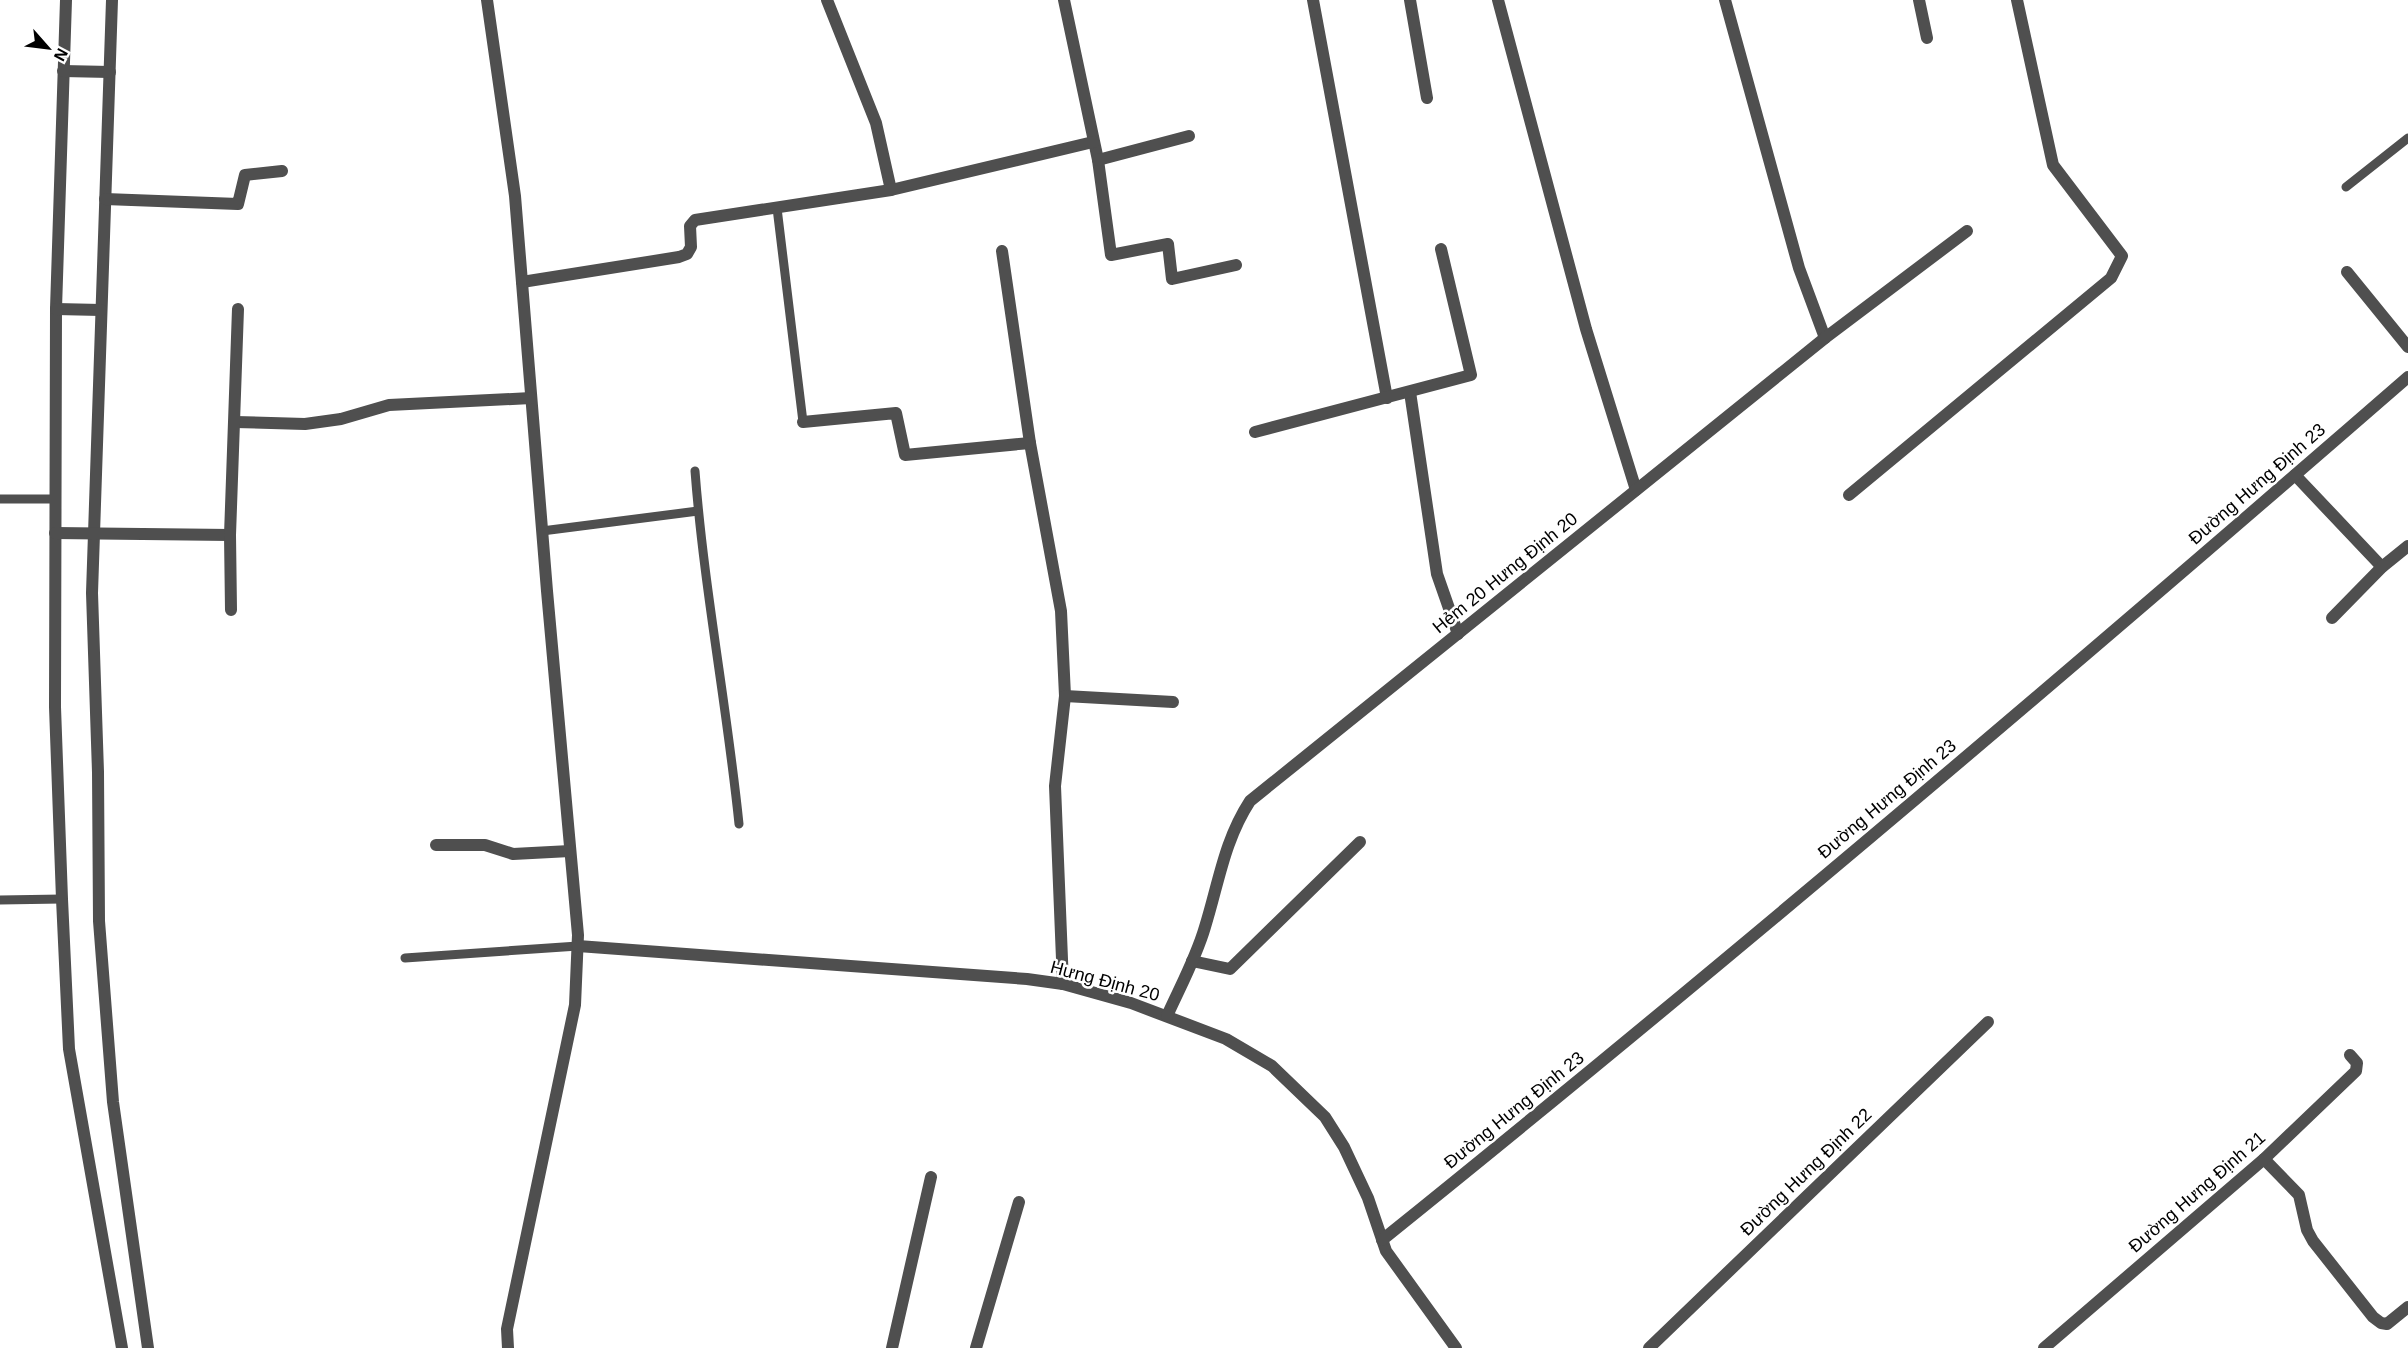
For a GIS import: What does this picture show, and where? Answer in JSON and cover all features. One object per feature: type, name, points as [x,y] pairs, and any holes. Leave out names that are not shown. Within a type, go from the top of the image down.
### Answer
[{"type":"street","points":[[66,0],[56,309],[55,707],[62,899],[69,1049],[122,1348]]},
{"type":"street","points":[[112,0],[92,593],[98,772],[99,921],[113,1102],[148,1348]]},
{"type":"street","points":[[487,0],[515,196],[578,946],[575,1005],[507,1329],[508,1348]]},
{"type":"street","points":[[827,0],[876,123],[891,190]]},
{"type":"street","points":[[1064,0],[1098,160],[1111,255],[1168,244],[1172,279],[1236,265]]},
{"type":"street","points":[[1313,0],[1387,398]]},
{"type":"street","points":[[1410,0],[1427,98]]},
{"type":"street","points":[[1498,0],[1586,329],[1636,490]]},
{"type":"street","points":[[1725,0],[1799,268],[1825,338]]},
{"type":"street","points":[[1919,0],[1927,38]]},
{"type":"street","points":[[1849,495],[2111,278],[2122,256],[2053,165],[2017,0]]},
{"type":"street","points":[[63,71],[110,72]]},
{"type":"street","points":[[1098,160],[1189,136]]},
{"type":"street","points":[[522,282],[679,257],[687,254],[691,247],[690,226],[695,220],[891,190],[1093,142]]},
{"type":"street","points":[[105,199],[238,204],[245,175],[282,171]]},
{"type":"street","name":"Hẻm 20 Hưng Định 20","points":[[1167,1016],[1205,928],[1225,851],[1237,821],[1250,801],[1825,338],[1967,231]]},
{"type":"street","points":[[1255,432],[1472,375],[1441,249]]},
{"type":"street","points":[[1002,251],[1030,443],[1061,611],[1065,696],[1055,786],[1063,984]]},
{"type":"street","points":[[2347,272],[2408,347]]},
{"type":"street","points":[[56,309],[101,310]]},
{"type":"street","points":[[231,610],[230,535],[238,309]]},
{"type":"street","name":"Đường Hưng Định 23","points":[[1382,1240],[1611,1054],[2046,690],[2408,377]]},
{"type":"street","points":[[1410,392],[1437,574],[1458,634]]},
{"type":"street","points":[[235,422],[305,424],[341,419],[389,405],[531,398]]},
{"type":"street","points":[[803,422],[896,413],[905,455],[1030,443]]},
{"type":"street","points":[[2295,475],[2382,567]]},
{"type":"street","points":[[56,533],[230,535]]},
{"type":"street","points":[[2332,618],[2382,567],[2408,546]]},
{"type":"street","points":[[1065,696],[1173,702]]},
{"type":"street","points":[[1192,961],[1230,969],[1360,842]]},
{"type":"street","points":[[436,845],[485,845],[513,854],[570,851]]},
{"type":"street","name":"Hưng Định 20","points":[[578,946],[1027,979],[1063,984],[1131,1003],[1226,1039],[1272,1066],[1325,1117],[1344,1147],[1368,1198],[1386,1251],[1455,1348]]},
{"type":"street","name":"Đường Hưng Định 22","points":[[1648,1348],[1988,1022]]},
{"type":"street","name":"Đường Hưng Định 21","points":[[2044,1348],[2264,1159],[2356,1071],[2357,1063],[2350,1055]]},
{"type":"street","points":[[2264,1159],[2299,1195],[2307,1230],[2313,1241],[2373,1317],[2380,1323],[2387,1324],[2408,1307]]},
{"type":"street","points":[[892,1348],[931,1177]]},
{"type":"street","points":[[976,1348],[1019,1202]]},
{"type":"lane","points":[[2346,188],[2408,138]]},
{"type":"lane","points":[[777,208],[803,422]]},
{"type":"lane","points":[[695,471],[698,511],[730,737],[739,824]]},
{"type":"lane","points":[[0,500],[56,499]]},
{"type":"lane","points":[[542,531],[698,511]]},
{"type":"lane","points":[[0,900],[62,899]]},
{"type":"lane","points":[[405,958],[578,946]]}]
